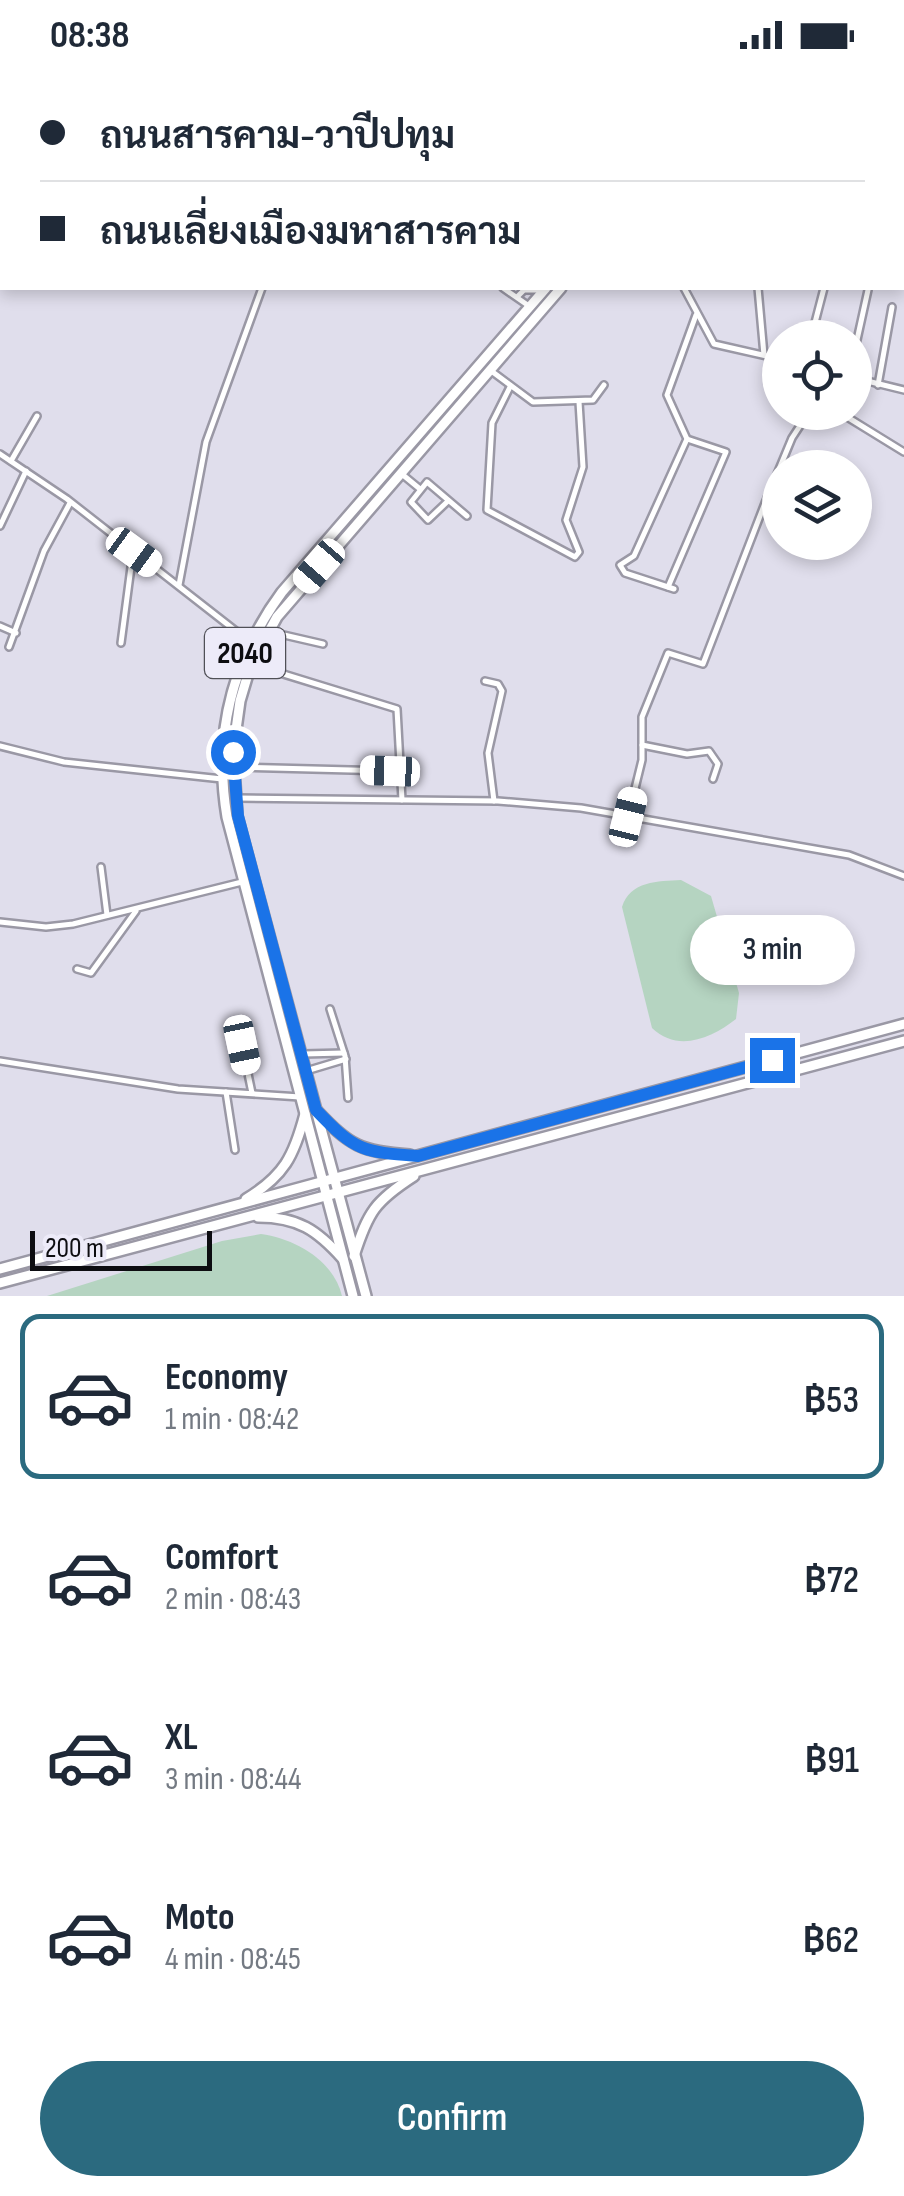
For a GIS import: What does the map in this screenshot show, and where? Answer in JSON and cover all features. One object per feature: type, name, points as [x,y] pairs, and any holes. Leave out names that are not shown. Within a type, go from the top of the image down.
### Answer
[{"type":"main road","name":"2040","points":[[353,1296],[323,1184],[305,1071],[235,798],[234,730],[251,664],[268,631],[400,473],[430,430],[544,290]]},
{"type":"main road","name":"2040","points":[[366,1296],[338,1192],[310,1112],[300,1097],[242,882],[222,780],[228,699],[250,642],[282,592],[560,290]]},
{"type":"main road","points":[[256,936],[268,933]]},
{"type":"main road","points":[[0,1269],[904,1024]]},
{"type":"main road","points":[[0,1283],[904,1041]]},
{"type":"main road","points":[[235,1206],[274,1182],[294,1158],[310,1112],[367,1152],[418,1156]]},
{"type":"main road","points":[[354,1256],[365,1222],[379,1198],[424,1169]]},
{"type":"main road","points":[[241,1218],[286,1217],[301,1223],[316,1230],[343,1259]]},
{"type":"street","points":[[178,585],[206,442],[261,290]]},
{"type":"street","points":[[507,290],[530,306]]},
{"type":"street","points":[[518,296],[524,290]]},
{"type":"street","points":[[685,290],[714,344],[762,354]]},
{"type":"street","points":[[758,290],[762,332]]},
{"type":"street","points":[[816,320],[824,290]]},
{"type":"street","points":[[861,320],[868,290]]},
{"type":"street","points":[[878,384],[892,307]]},
{"type":"street","points":[[687,439],[634,556],[620,565],[625,573],[671,588],[726,452],[687,439],[667,395],[696,315]]},
{"type":"street","points":[[490,370],[532,402],[596,400],[604,385]]},
{"type":"street","points":[[872,382],[904,390]]},
{"type":"street","points":[[510,386],[492,423],[487,510],[575,557],[579,552],[566,520],[583,467],[578,402]]},
{"type":"street","points":[[11,461],[37,416]]},
{"type":"street","points":[[628,817],[642,746],[642,717],[668,653],[703,664],[772,487],[800,430]]},
{"type":"street","points":[[868,430],[904,452]]},
{"type":"street","points":[[0,454],[71,502],[250,642]]},
{"type":"street","points":[[0,526],[26,471]]},
{"type":"street","points":[[400,473],[420,489]]},
{"type":"street","points":[[448,501],[427,520],[411,504],[428,482],[467,516]]},
{"type":"street","points":[[9,647],[44,551],[71,502]]},
{"type":"street","points":[[121,644],[134,552]]},
{"type":"street","points":[[0,626],[16,633]]},
{"type":"street","points":[[268,631],[323,644]]},
{"type":"street","points":[[251,664],[398,709],[402,800]]},
{"type":"street","points":[[485,681],[498,684],[502,690],[488,753],[494,801]]},
{"type":"street","points":[[0,746],[64,762],[222,780]]},
{"type":"street","points":[[642,746],[687,754],[709,752],[718,764],[713,779]]},
{"type":"street","points":[[233,767],[390,771]]},
{"type":"street","points":[[235,798],[494,801],[628,817],[849,855],[904,876]]},
{"type":"street","points":[[101,867],[107,915]]},
{"type":"street","points":[[0,922],[46,927],[242,882]]},
{"type":"street","points":[[77,969],[91,973],[138,908]]},
{"type":"street","points":[[330,1010],[345,1056],[348,1098]]},
{"type":"street","points":[[242,1045],[252,1093]]},
{"type":"street","points":[[300,1054],[345,1056]]},
{"type":"street","points":[[305,1071],[345,1056]]},
{"type":"street","points":[[0,1061],[63,1074],[300,1097]]},
{"type":"street","points":[[226,1092],[234,1150]]},
{"type":"green space","points":[[681,880],[711,896],[739,993],[736,1019],[706,1037],[684,1041],[662,1036],[652,1028],[622,907],[638,887]]},
{"type":"green space","points":[[261,1234],[312,1254],[331,1272],[342,1296],[47,1296],[222,1241]]},
{"type":"route","points":[[233,752],[238,816],[316,1110],[342,1138],[367,1152],[418,1156],[772,1060]]}]
